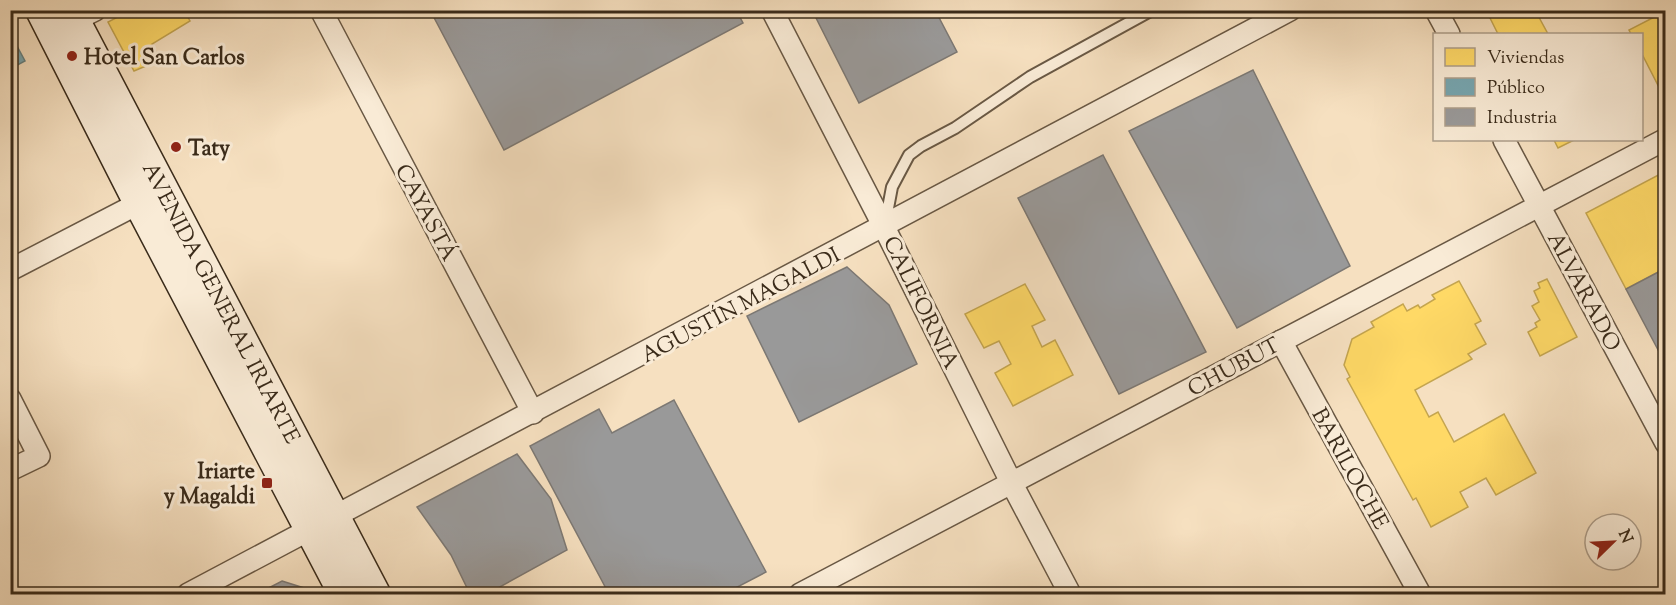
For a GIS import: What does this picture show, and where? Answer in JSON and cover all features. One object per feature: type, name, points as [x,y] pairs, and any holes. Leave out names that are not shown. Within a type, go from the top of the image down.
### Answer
[{"type":"main road","name":"AVENIDA GENERAL IRIARTE","points":[[66,17],[151,197],[323,524],[375,594]]},
{"type":"main road","name":"AVENIDA GENERAL IRIARTE","points":[[323,524],[344,594]]},
{"type":"street","name":"CAYASTÁ","points":[[321,10],[533,413]]},
{"type":"street","name":"CALIFORNIA","points":[[772,10],[885,227],[1012,484],[1070,594]]},
{"type":"street","name":"AGUSTÍN MAGALDI","points":[[188,594],[885,227],[1290,10]]},
{"type":"street","points":[[1436,10],[1448,33]]},
{"type":"street","name":"CHUBUT","points":[[800,594],[1665,139]]},
{"type":"street","name":"ALVARADO","points":[[1505,141],[1665,442]]},
{"type":"street","points":[[10,270],[151,197]]},
{"type":"street","name":"BARILOCHE","points":[[1281,341],[1420,594]]},
{"type":"street","points":[[10,399],[39,456],[10,470]]},
{"type":"lane","points":[[885,227],[892,187],[909,156],[921,146],[954,128],[1030,77],[1152,10]]},
{"type":"building: Viviendas","points":[[131,10],[184,10],[190,21],[152,44],[160,60],[134,71],[108,22]]},
{"type":"building: Viviendas","points":[[1486,10],[1535,10],[1547,33],[1498,33]]},
{"type":"building: Viviendas","points":[[1666,11],[1666,97],[1643,56],[1643,33],[1630,33],[1629,30]]},
{"type":"building: Viviendas","points":[[1554,141],[1572,141],[1558,148]]},
{"type":"building: Viviendas","points":[[1666,171],[1666,268],[1626,289],[1586,213]]},
{"type":"building: Viviendas","points":[[1547,279],[1577,337],[1540,356],[1528,332],[1537,327],[1535,323],[1540,320],[1532,306],[1539,302],[1534,291],[1540,288],[1538,283]]},
{"type":"building: Viviendas","points":[[1459,281],[1481,321],[1475,324],[1486,344],[1468,354],[1472,359],[1415,390],[1429,417],[1438,412],[1454,442],[1504,414],[1536,473],[1496,495],[1486,478],[1460,492],[1468,507],[1431,527],[1416,498],[1413,500],[1347,379],[1350,377],[1344,365],[1352,339],[1374,327],[1371,322],[1403,304],[1407,311],[1418,305],[1420,308],[1435,299],[1432,295]]},
{"type":"building: Viviendas","points":[[1025,284],[1045,320],[1032,326],[1042,347],[1055,340],[1073,375],[1013,406],[995,373],[1011,364],[999,341],[984,348],[965,314]]},
{"type":"building: Público","points":[[10,33],[25,61],[10,69]]},
{"type":"building: Industria","points":[[430,10],[736,10],[743,23],[504,150]]},
{"type":"building: Industria","points":[[812,10],[935,10],[957,52],[859,103]]},
{"type":"building: Industria","points":[[1253,70],[1350,266],[1237,328],[1129,131]]},
{"type":"building: Industria","points":[[1103,155],[1206,352],[1119,394],[1018,198]]},
{"type":"building: Industria","points":[[847,267],[889,305],[917,364],[799,422],[747,316]]},
{"type":"building: Industria","points":[[1666,268],[1666,365],[1626,289]]},
{"type":"building: Industria","points":[[674,400],[766,572],[724,594],[609,594],[530,446],[599,409],[612,433]]},
{"type":"building: Industria","points":[[517,454],[551,499],[567,550],[487,594],[470,594],[451,555],[417,507]]},
{"type":"building: Industria","points":[[282,581],[304,588],[308,594],[257,594]]},
{"type":"place","name":"Hotel San Carlos","points":[[72,56]]},
{"type":"place","name":"Taty","points":[[176,147]]},
{"type":"place","name":"Iriarte y Magaldi","points":[[267,483]]}]
